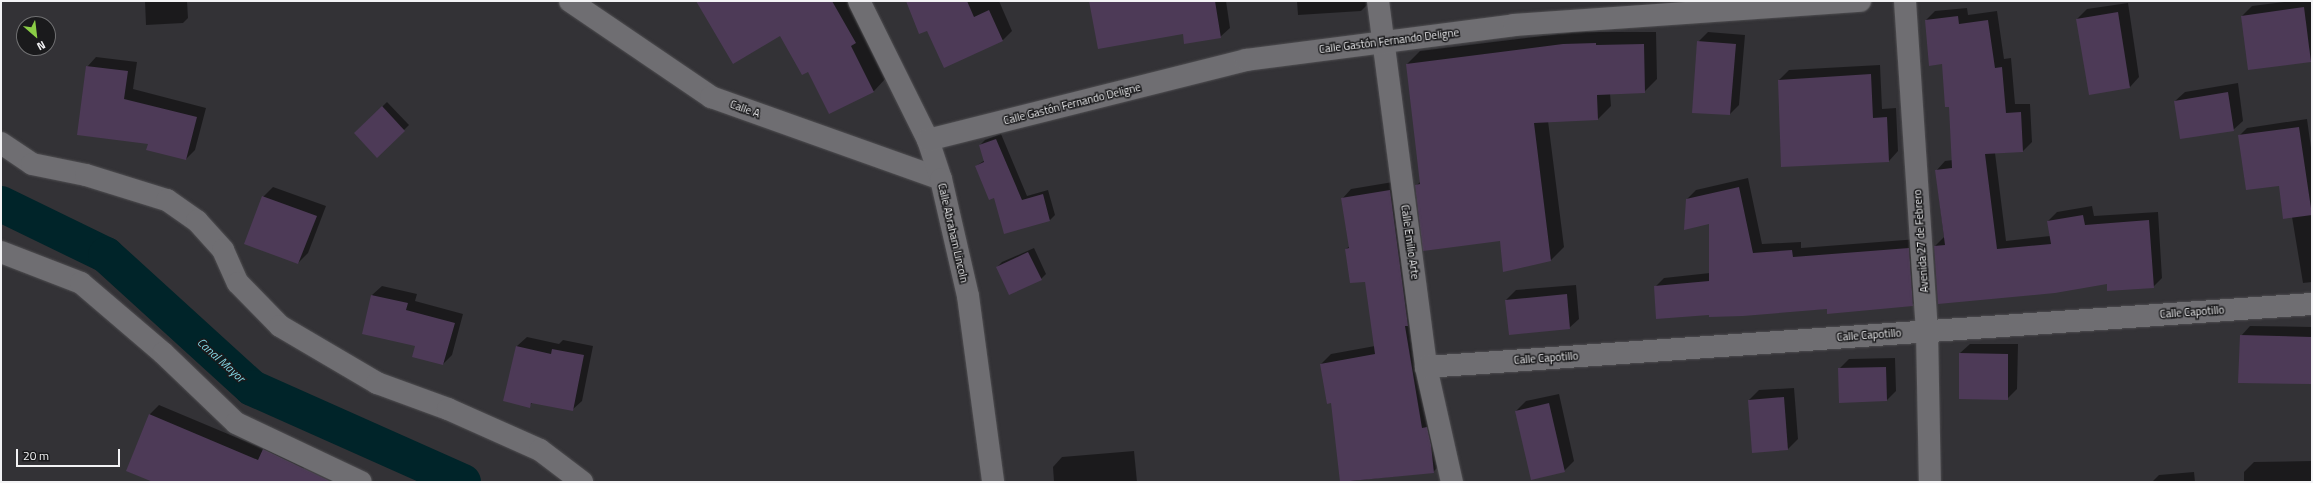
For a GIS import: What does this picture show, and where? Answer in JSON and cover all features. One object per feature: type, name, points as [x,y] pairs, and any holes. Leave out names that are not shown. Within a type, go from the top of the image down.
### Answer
[{"type":"street","name":"Calle A","points":[[570,1],[710,97],[941,179]]},
{"type":"street","name":"Calle Abraham Lincoln","points":[[859,1],[928,140],[941,179],[968,296],[993,482]]},
{"type":"street","name":"Calle Emilio Arte","points":[[1378,1],[1426,367],[1452,482]]},
{"type":"street","name":"Calle Gastón Fernando Deligne","points":[[928,140],[1246,60],[1382,40],[1514,25],[1860,1]]},
{"type":"street","name":"Avenida 27 de Febrero","points":[[1905,1],[1927,331],[1930,482]]},
{"type":"street","points":[[1,143],[32,164],[86,175],[167,200],[197,221],[223,250],[238,283],[280,326],[377,383],[448,409],[540,450],[582,482]]},
{"type":"street","points":[[1,252],[81,283],[163,353],[236,423],[360,482]]},
{"type":"street","name":"Calle Capotillo","points":[[1426,367],[2312,304]]},
{"type":"building","points":[[696,1],[832,1],[856,43],[851,46],[874,92],[829,114],[808,72],[802,75],[780,36],[733,64]]},
{"type":"building","points":[[906,1],[967,1],[974,17],[989,10],[1003,41],[944,68],[927,31],[919,34]]},
{"type":"building","points":[[1089,1],[1215,1],[1221,38],[1184,44],[1183,34],[1098,49]]},
{"type":"building","points":[[2304,7],[2311,62],[2248,70],[2241,16]]},
{"type":"building","points":[[2118,12],[2130,88],[2089,95],[2076,19]]},
{"type":"building","points":[[1958,16],[1959,24],[1988,20],[1995,68],[2002,67],[2006,113],[2021,112],[2023,152],[1985,154],[1997,249],[2051,244],[2047,221],[2083,215],[2085,225],[2149,220],[2154,288],[2107,291],[2107,284],[2055,293],[1938,304],[1934,246],[1945,245],[1935,170],[1952,168],[1949,107],[1945,107],[1942,64],[1929,66],[1925,20]]},
{"type":"building","points":[[1697,41],[1736,44],[1730,115],[1692,113]]},
{"type":"building","points":[[1596,43],[1596,45],[1644,44],[1645,93],[1597,95],[1598,120],[1534,123],[1551,261],[1503,272],[1500,241],[1423,251],[1415,185],[1420,184],[1406,64],[1563,44]]},
{"type":"building","points":[[86,66],[128,71],[124,99],[197,117],[186,160],[146,150],[148,144],[77,135]]},
{"type":"building","points":[[1871,74],[1873,118],[1887,117],[1889,162],[1781,167],[1778,80]]},
{"type":"building","points":[[2228,92],[2234,131],[2180,139],[2174,101]]},
{"type":"building","points":[[382,106],[405,131],[377,158],[354,133]]},
{"type":"building","points":[[2299,127],[2312,215],[2283,219],[2279,186],[2246,190],[2238,135]]},
{"type":"building","points":[[996,139],[1022,200],[1043,194],[1050,221],[1004,234],[994,198],[989,200],[975,166],[984,162],[979,145]]},
{"type":"building","points":[[1739,187],[1753,253],[1792,250],[1793,257],[1909,248],[1913,306],[1827,314],[1827,309],[1743,316],[1709,317],[1709,315],[1656,319],[1654,286],[1709,281],[1709,224],[1684,230],[1686,199]]},
{"type":"building","points":[[1390,190],[1408,326],[1405,326],[1422,428],[1427,427],[1431,445],[1434,473],[1340,482],[1331,403],[1327,404],[1320,364],[1375,354],[1365,282],[1350,283],[1345,249],[1349,248],[1341,198]]},
{"type":"building","points":[[262,196],[317,216],[298,264],[244,244]]},
{"type":"building","points":[[1028,252],[1042,280],[1009,295],[996,267]]},
{"type":"building","points":[[1567,294],[1570,329],[1509,335],[1505,300]]},
{"type":"building","points":[[371,295],[408,303],[406,310],[455,323],[443,365],[412,357],[415,346],[362,334]]},
{"type":"building","points":[[2240,335],[2312,337],[2312,384],[2238,383]]},
{"type":"building","points":[[516,346],[551,354],[552,349],[584,355],[573,411],[531,403],[530,408],[503,401]]},
{"type":"building","points":[[1959,353],[2008,354],[2008,400],[1959,399]]},
{"type":"building","points":[[1886,367],[1887,401],[1839,403],[1838,368]]},
{"type":"building","points":[[1784,397],[1788,450],[1752,453],[1748,400]]},
{"type":"building","points":[[1549,403],[1565,472],[1531,480],[1515,411]]},
{"type":"building","points":[[149,414],[258,460],[263,449],[332,482],[153,482],[126,471]]},
{"type":"waterway","name":"Canal Mayor","points":[[1,204],[106,255],[252,388],[463,482]]}]
